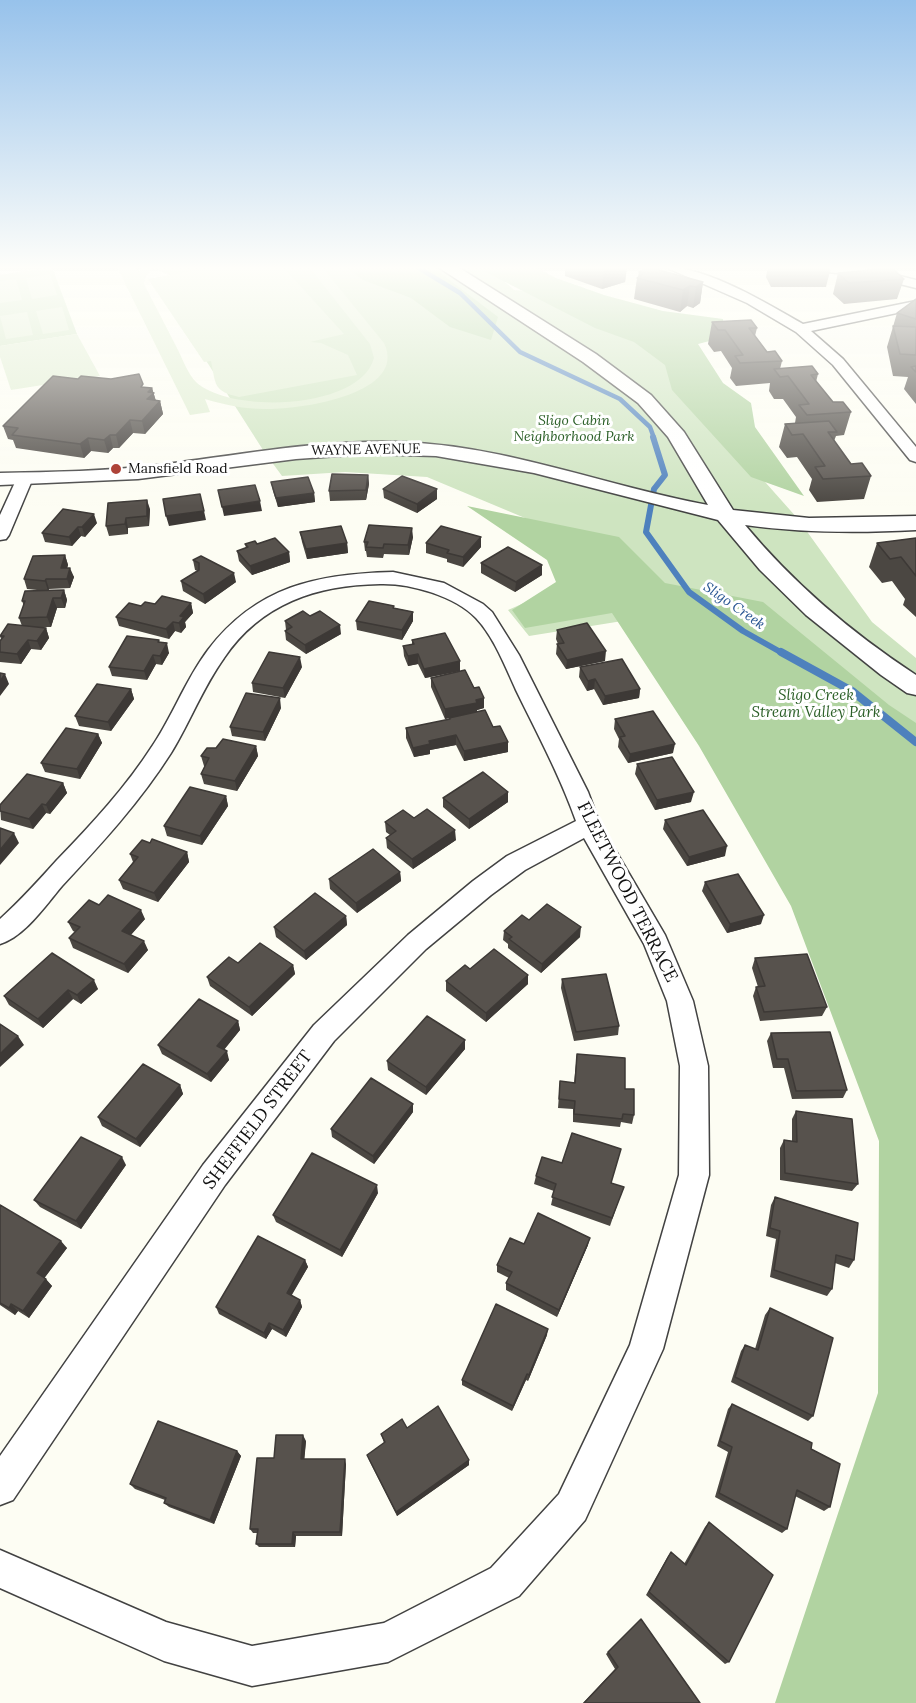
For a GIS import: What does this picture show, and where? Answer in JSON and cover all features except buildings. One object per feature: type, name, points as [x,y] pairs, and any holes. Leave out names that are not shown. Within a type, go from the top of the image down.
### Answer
[{"type":"street","points":[[573,346],[604,366],[658,412],[679,436],[726,516],[758,555],[814,609],[857,646],[916,687]]},
{"type":"street","points":[[821,346],[838,362],[916,457]]},
{"type":"street","name":"WAYNE AVENUE","points":[[0,479],[126,474],[298,452],[381,447],[434,449],[477,455],[726,516],[831,524],[916,523]]},
{"type":"street","points":[[0,535],[25,478]]},
{"type":"street","name":"FLEETWOOD TERRACE","points":[[0,934],[21,915],[115,814],[162,749],[215,655],[244,621],[268,605],[309,587],[352,579],[393,578],[437,587],[476,608],[485,616],[509,655],[572,782],[589,825],[656,942],[680,1001],[694,1066],[694,1175],[646,1349],[572,1507],[505,1582],[388,1642],[252,1666],[164,1641],[0,1569]]},
{"type":"street","name":"SHEFFIELD STREET","points":[[0,1487],[214,1175],[324,1033],[417,942],[482,888],[516,863],[589,825]]},
{"type":"green space","points":[[0,346],[84,346],[100,376],[11,390],[0,357]]},
{"type":"green space","points":[[156,346],[176,346],[196,382],[213,392],[236,399],[292,402],[320,397],[345,388],[364,375],[374,358],[371,346],[385,346],[387,361],[380,375],[366,387],[346,396],[280,409],[257,409],[205,399],[210,412],[190,415]]},
{"type":"green space","points":[[194,346],[329,346],[348,355],[357,375],[239,397],[224,392],[217,386],[211,361],[204,362]]},
{"type":"green space","points":[[640,346],[700,346],[723,383],[751,403],[755,427],[804,496],[751,477],[672,390],[665,365]]},
{"type":"green space","name":"Sligo Creek Stream Valley Park","points":[[655,346],[758,474],[798,519],[872,622],[916,658],[916,1234],[890,1072],[641,618],[529,636],[508,610],[607,567],[556,531],[427,477],[345,472],[282,476],[198,348]]},
{"type":"green space","points":[[467,506],[619,537],[665,583],[763,602],[889,705],[916,723],[916,1703],[775,1703],[878,1393],[879,1141],[791,906],[699,746],[612,613],[525,628],[512,610],[556,582],[547,560]]},
{"type":"waterway","name":"Sligo Creek","points":[[514,346],[520,352],[620,399],[650,427],[654,438]]},
{"type":"waterway","name":"Sligo Creek","points":[[653,437],[665,475],[654,489],[646,532],[689,592],[743,631],[784,654]]},
{"type":"waterway","name":"Sligo Creek","points":[[781,652],[852,691],[916,742]]},
{"type":"place","name":"Mansfield Road","points":[[116,469]]},
{"type":"park label","name":"Sligo Cabin Neighborhood Park","points":[[574,430]]}]
